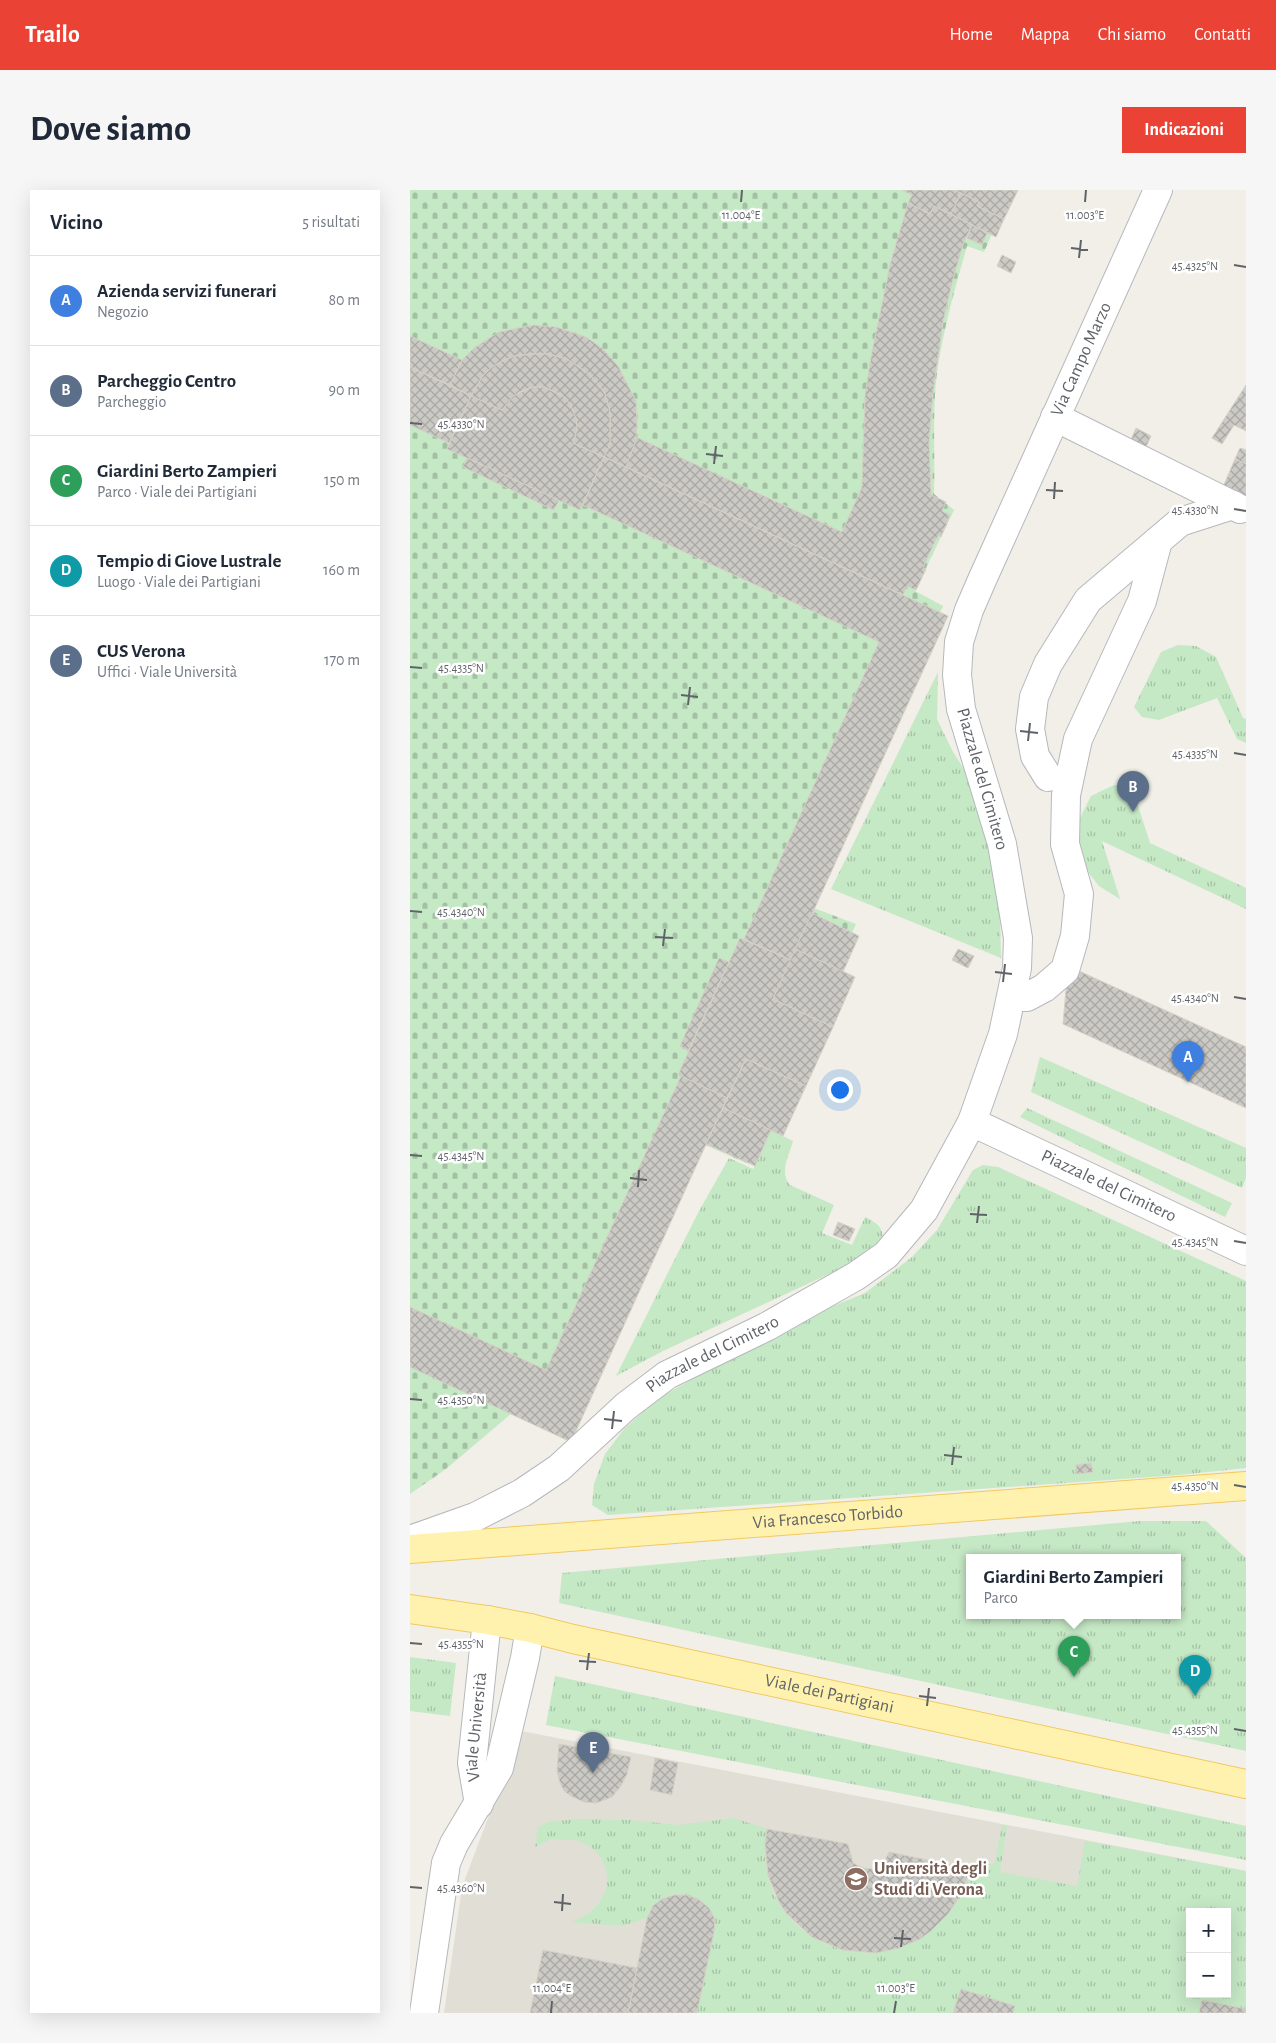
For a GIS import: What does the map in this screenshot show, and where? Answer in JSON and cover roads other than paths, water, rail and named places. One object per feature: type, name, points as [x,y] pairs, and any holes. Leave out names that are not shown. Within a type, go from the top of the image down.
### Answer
[{"type":"main road","name":"Via Francesco Torbido","points":[[410,1548],[1246,1486]]},
{"type":"main road","name":"Viale dei Partigiani","points":[[410,1609],[530,1628],[573,1639],[1246,1784]]},
{"type":"street","name":"Via Campo Marzo","points":[[1158,190],[1055,417],[1240,509]]},
{"type":"street","name":"Piazzale del Cimitero","points":[[410,1540],[475,1517],[522,1493],[559,1468],[626,1406],[667,1375],[766,1327],[856,1276],[886,1255],[924,1210],[972,1122],[1003,1034],[1017,968],[1018,938],[1002,844],[961,708],[957,675],[960,642],[969,610],[1055,417]]},
{"type":"street","points":[[1048,777],[1036,756],[1030,730],[1034,697],[1048,664],[1088,600],[1180,522],[1240,509]]},
{"type":"street","points":[[1012,998],[1027,997],[1035,993],[1066,970],[1075,936],[1079,894],[1065,844],[1066,795],[1078,739],[1142,601],[1158,541]]},
{"type":"street","name":"Piazzale del Cimitero","points":[[972,1122],[1246,1251]]},
{"type":"street","name":"Viale Università","points":[[479,1804],[472,1764],[487,1620]]},
{"type":"street","name":"Viale Università","points":[[424,2013],[446,1863],[454,1844],[499,1768],[525,1658],[530,1628]]},
{"type":"place","name":"Parcheggio Centro","points":[[1133,812]]},
{"type":"place","name":"Azienda servizi funerari","points":[[1188,1082]]},
{"type":"place","name":"Giardini Berto Zampieri","points":[[1074,1677]]},
{"type":"place","name":"Tempio di Giove Lustrale","points":[[1195,1696]]},
{"type":"place","name":"CUS Verona","points":[[593,1773]]},
{"type":"place","name":"Università degli Studi di Verona","points":[[856,1879]]}]
